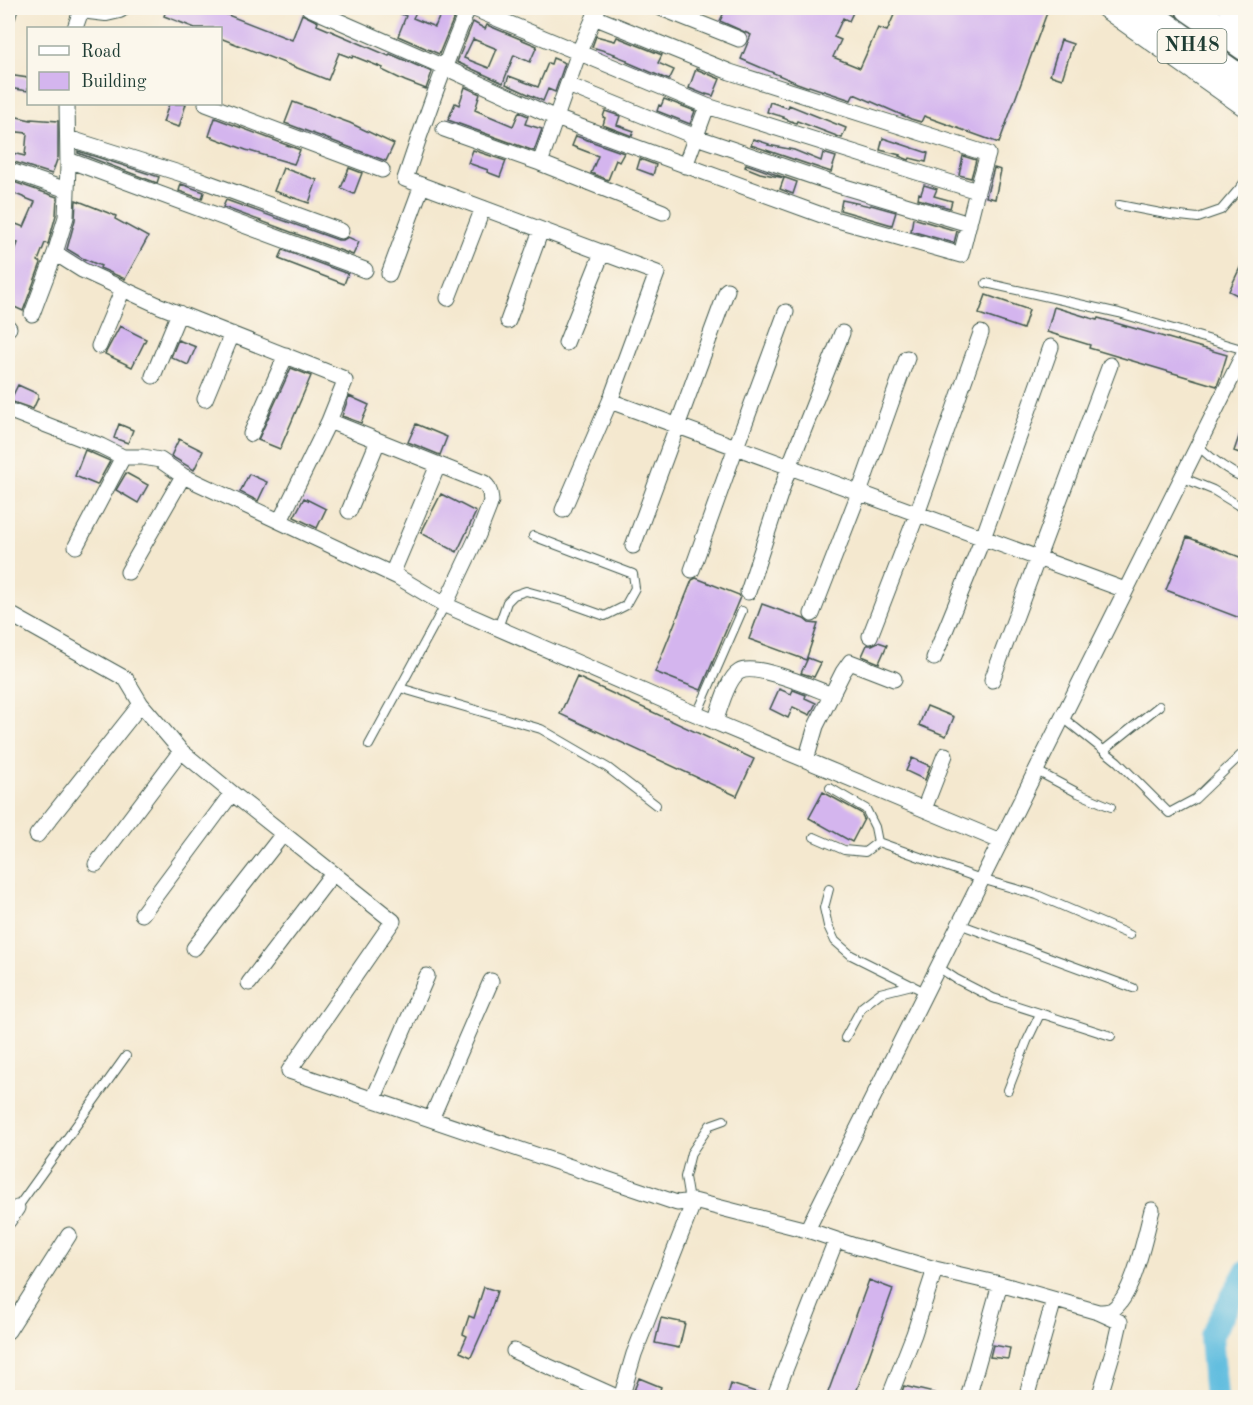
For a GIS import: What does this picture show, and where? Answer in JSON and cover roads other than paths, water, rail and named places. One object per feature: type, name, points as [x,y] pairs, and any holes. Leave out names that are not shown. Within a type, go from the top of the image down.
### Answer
[{"type":"highway","name":"NH48","points":[[1139,8],[1245,84]]},
{"type":"highway","name":"NH48","points":[[1190,8],[1245,47]]},
{"type":"street","points":[[8,16],[10,8]]},
{"type":"street","points":[[75,27],[81,8],[106,11],[119,8]]},
{"type":"street","points":[[309,8],[556,118],[827,217],[961,255],[988,154],[730,72],[596,12],[579,52],[568,85],[556,118],[540,163]]},
{"type":"street","points":[[563,510],[610,401],[657,273],[405,179],[444,67],[470,8],[707,106],[977,191]]},
{"type":"street","points":[[661,8],[739,39]]},
{"type":"street","points":[[1106,8],[1245,107]]},
{"type":"street","points":[[1229,8],[1245,19]]},
{"type":"street","points":[[568,85],[696,137],[838,185],[969,224]]},
{"type":"street","points":[[32,314],[55,254],[66,217],[68,105]]},
{"type":"street","points":[[209,105],[382,170]]},
{"type":"street","points":[[685,166],[707,106]]},
{"type":"street","points":[[444,129],[540,163],[663,212]]},
{"type":"street","points":[[68,138],[198,178],[341,231]]},
{"type":"street","points":[[68,160],[364,270]]},
{"type":"street","points":[[8,171],[67,190]]},
{"type":"street","points":[[389,274],[422,185]]},
{"type":"street","points":[[448,298],[483,208]]},
{"type":"street","points":[[508,321],[541,230]]},
{"type":"street","points":[[566,343],[602,253]]},
{"type":"street","points":[[55,254],[82,270],[160,306],[345,381],[329,421],[280,521]]},
{"type":"street","points":[[99,346],[123,289]]},
{"type":"street","points":[[633,546],[727,290]]},
{"type":"street","points":[[692,570],[786,312]]},
{"type":"street","points":[[153,376],[179,313]]},
{"type":"street","points":[[748,592],[789,467],[842,333]]},
{"type":"street","points":[[870,636],[917,514],[981,333]]},
{"type":"street","points":[[205,399],[232,334]]},
{"type":"street","points":[[934,658],[983,538],[1052,347]]},
{"type":"street","points":[[807,1230],[919,988],[938,967],[1197,445],[1240,373],[1245,350]]},
{"type":"street","points":[[251,434],[286,356]]},
{"type":"street","points":[[812,614],[907,358]]},
{"type":"street","points":[[992,680],[1110,365]]},
{"type":"street","points":[[610,401],[1125,590]]},
{"type":"street","points":[[8,410],[123,456],[160,460],[183,476],[392,574],[446,605],[696,714],[1000,841]]},
{"type":"street","points":[[329,421],[488,486],[491,501],[489,507],[446,605]]},
{"type":"street","points":[[349,511],[378,441]]},
{"type":"street","points":[[76,546],[123,456]]},
{"type":"street","points":[[392,574],[438,465]]},
{"type":"street","points":[[128,572],[183,476]]},
{"type":"street","points":[[8,613],[126,679],[141,704],[181,751],[393,921],[289,1071],[677,1203],[691,1201],[807,1230],[935,1269],[1000,1284],[1098,1312],[1119,1322],[1100,1398]]},
{"type":"street","points":[[806,760],[816,726],[850,662],[894,679]]},
{"type":"street","points":[[715,722],[729,684],[738,672],[750,669],[772,673],[832,695]]},
{"type":"street","points":[[37,836],[141,704]]},
{"type":"street","points":[[96,864],[181,751]]},
{"type":"street","points":[[924,809],[945,755]]},
{"type":"street","points":[[142,914],[232,793]]},
{"type":"street","points":[[194,948],[283,834]]},
{"type":"street","points":[[249,983],[333,873]]},
{"type":"street","points":[[373,1100],[427,976]]},
{"type":"street","points":[[431,1119],[491,981]]},
{"type":"street","points":[[514,1351],[620,1398],[691,1201]]},
{"type":"street","points":[[8,1221],[17,1208]]},
{"type":"street","points":[[1098,1312],[1110,1311],[1123,1299],[1132,1279],[1152,1210]]},
{"type":"street","points":[[8,1331],[69,1235]]},
{"type":"street","points":[[774,1398],[836,1240]]},
{"type":"street","points":[[889,1398],[914,1334],[935,1269]]},
{"type":"street","points":[[968,1398],[1000,1284]]},
{"type":"street","points":[[1026,1398],[1054,1300]]},
{"type":"lane","points":[[1119,205],[1198,218],[1221,210],[1245,180]]},
{"type":"lane","points":[[986,283],[1119,313],[1245,350]]},
{"type":"lane","points":[[1197,445],[1230,472],[1245,479]]},
{"type":"lane","points":[[1181,477],[1213,490],[1245,510]]},
{"type":"lane","points":[[498,628],[507,602],[514,595],[526,591],[605,616],[625,606],[635,588],[633,574],[533,536]]},
{"type":"lane","points":[[369,744],[446,605]]},
{"type":"lane","points":[[696,714],[742,611]]},
{"type":"lane","points":[[400,688],[541,729],[608,768],[656,805]]},
{"type":"lane","points":[[1104,750],[1159,706]]},
{"type":"lane","points":[[1062,717],[1117,761],[1169,813],[1195,799],[1245,750]]},
{"type":"lane","points":[[1035,770],[1078,794],[1112,807]]},
{"type":"lane","points":[[830,788],[866,809],[875,827],[878,842]]},
{"type":"lane","points":[[814,837],[844,850],[865,852],[878,842]]},
{"type":"lane","points":[[878,842],[981,879],[1037,896],[1130,935]]},
{"type":"lane","points":[[829,889],[824,908],[828,926],[835,941],[851,955],[919,988]]},
{"type":"lane","points":[[959,924],[1133,988]]},
{"type":"lane","points":[[938,967],[993,998],[1111,1036]]},
{"type":"lane","points":[[845,1038],[862,1007],[880,993],[919,988]]},
{"type":"lane","points":[[1008,1090],[1040,1014]]},
{"type":"lane","points":[[17,1208],[126,1056]]},
{"type":"lane","points":[[691,1201],[685,1177],[691,1153],[710,1125],[724,1120]]},
{"type":"waterway","points":[[1216,1398],[1211,1336],[1246,1272]]}]
